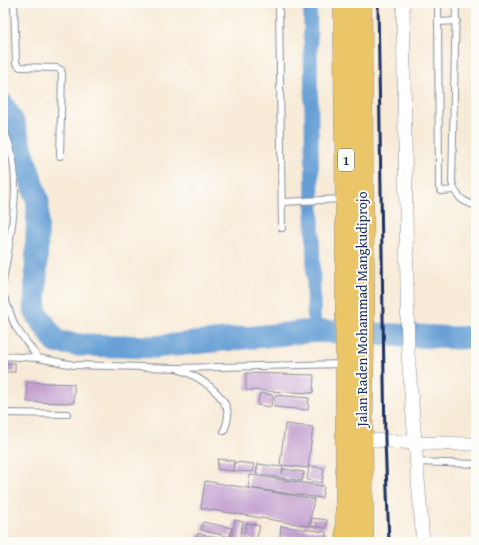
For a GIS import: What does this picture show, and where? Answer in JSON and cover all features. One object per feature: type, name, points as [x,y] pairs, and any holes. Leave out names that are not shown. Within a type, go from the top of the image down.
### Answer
[{"type":"highway","name":"Jalan Raden Mohammad Mangkudiprojo","points":[[344,3],[339,199],[355,316]]},
{"type":"highway","name":"Jalan Raden Mohammad Mangkudiprojo","points":[[346,542],[352,358],[355,316],[361,3]]},
{"type":"highway","name":"Jalan Raden Mohammad Mangkudiprojo","points":[[352,358],[362,439],[363,542]]},
{"type":"street","points":[[403,3],[408,354],[423,542]]},
{"type":"street","points":[[362,439],[415,443],[476,444]]},
{"type":"lane","points":[[14,3],[16,63],[20,67],[57,68],[61,70],[60,156]]},
{"type":"lane","points":[[279,3],[282,228]]},
{"type":"lane","points":[[438,3],[440,189],[441,191],[454,190]]},
{"type":"lane","points":[[456,3],[452,173],[454,190],[460,198],[476,205]]},
{"type":"lane","points":[[438,22],[456,21]]},
{"type":"lane","points":[[3,129],[12,155],[15,176],[12,218],[3,282]]},
{"type":"lane","points":[[439,141],[453,141]]},
{"type":"lane","points":[[282,202],[339,199]]},
{"type":"lane","points":[[3,294],[15,326],[38,358]]},
{"type":"lane","points":[[3,356],[38,358],[74,365],[177,368],[352,358]]},
{"type":"lane","points":[[177,368],[191,373],[203,380],[220,397],[228,416],[224,431]]},
{"type":"lane","points":[[3,413],[67,414]]},
{"type":"lane","points":[[416,462],[476,464]]},
{"type":"building","points":[[3,363],[15,363],[15,372],[3,372]]},
{"type":"building","points":[[246,373],[314,375],[313,393],[246,390]]},
{"type":"building","points":[[27,382],[74,384],[74,403],[27,402]]},
{"type":"building","points":[[260,393],[273,395],[271,407],[257,405]]},
{"type":"building","points":[[275,395],[309,398],[308,410],[274,407]]},
{"type":"building","points":[[285,424],[313,427],[308,468],[280,465]]},
{"type":"building","points":[[218,459],[234,461],[233,471],[217,469]]},
{"type":"building","points":[[235,462],[254,464],[253,472],[234,471]]},
{"type":"building","points":[[258,464],[283,467],[282,474],[283,469],[304,472],[302,481],[256,474]]},
{"type":"building","points":[[309,466],[324,468],[322,483],[307,480]]},
{"type":"building","points":[[250,475],[324,486],[322,498],[248,488]]},
{"type":"building","points":[[205,481],[314,499],[309,526],[201,508]]},
{"type":"building","points":[[312,518],[327,520],[326,528],[311,526]]},
{"type":"building","points":[[235,520],[243,522],[239,541],[231,539]]},
{"type":"building","points":[[203,522],[232,528],[230,537],[201,530]]},
{"type":"building","points":[[247,523],[260,526],[256,541],[243,537]]},
{"type":"building","points":[[281,526],[326,532],[325,542],[280,536]]},
{"type":"building","points":[[198,533],[225,540],[224,542],[196,542]]},
{"type":"building","points":[[281,539],[305,541],[305,542],[281,542]]},
{"type":"waterway","points":[[310,3],[314,331]]},
{"type":"waterway","points":[[3,105],[13,122],[38,202],[35,311],[56,342],[81,345],[154,347],[314,331],[457,338],[476,337]]},
{"type":"railway","points":[[378,3],[385,440],[389,542]]}]
